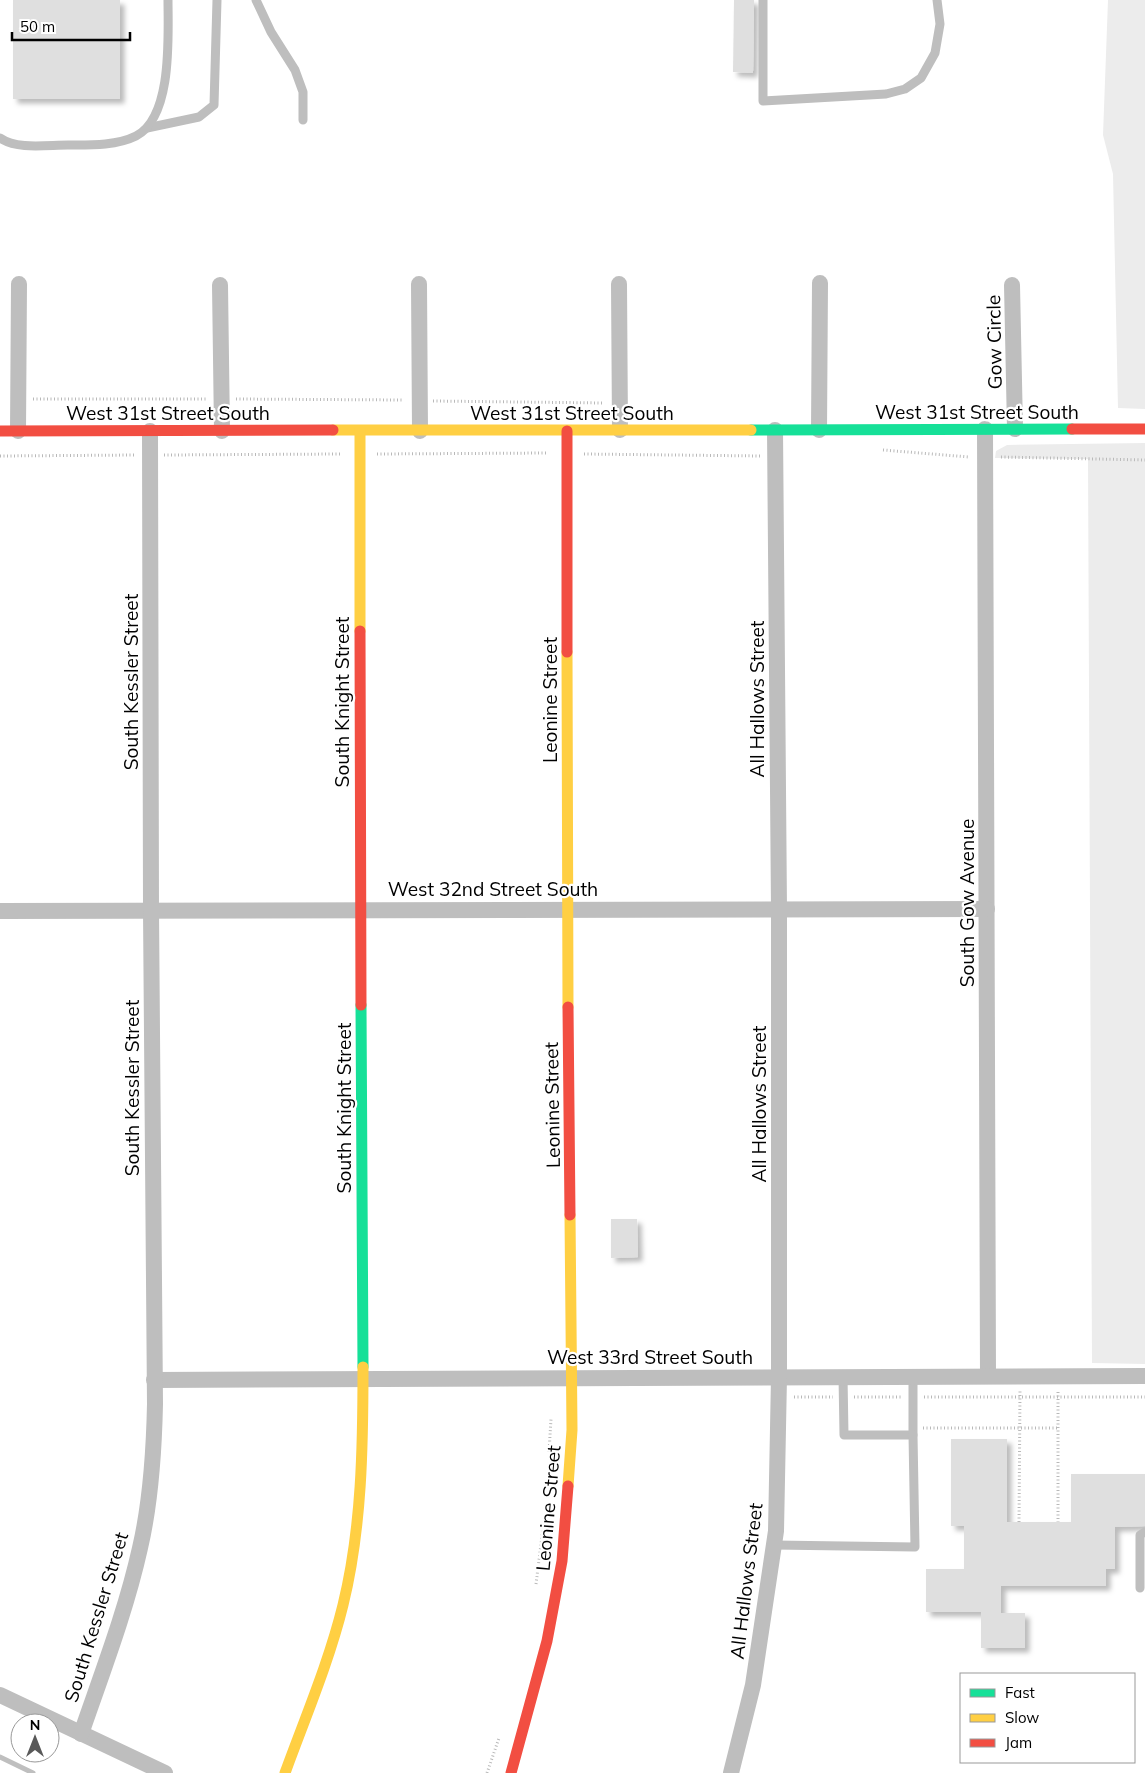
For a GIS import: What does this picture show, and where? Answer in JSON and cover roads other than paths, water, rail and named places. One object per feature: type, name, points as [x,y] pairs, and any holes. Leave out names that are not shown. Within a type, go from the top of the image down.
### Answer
[{"type":"street","points":[[818,430],[820,283]]},
{"type":"street","points":[[18,431],[19,284]]},
{"type":"street","points":[[419,284],[420,431]]},
{"type":"street","points":[[619,284],[620,430]]},
{"type":"street","name":"Gow Circle","points":[[1012,284],[1015,429]]},
{"type":"street","points":[[220,285],[220,399],[222,431]]},
{"type":"street","name":"South Gow Avenue","points":[[985,429],[988,1376]]},
{"type":"street","name":"West 31st Street South","points":[[0,431],[1145,429]]},
{"type":"street","name":"All Hallows Street","points":[[732,1773],[752,1685],[776,1532],[779,1377],[779,909],[775,430]]},
{"type":"street","name":"South Kessler Street","points":[[81,1734],[117,1630],[140,1549],[152,1468],[154,1380],[150,910],[150,431]]},
{"type":"street","name":"South Knight Street","points":[[285,1773],[329,1654],[344,1602],[359,1507],[363,1378],[360,910],[360,431]]},
{"type":"street","name":"Leonine Street","points":[[511,1773],[547,1641],[562,1561],[572,1430],[567,908],[567,431]]},
{"type":"street","name":"West 32nd Street South","points":[[0,911],[987,908]]},
{"type":"street","name":"West 33rd Street South","points":[[154,1380],[1145,1376]]},
{"type":"street","points":[[0,1695],[165,1773]]},
{"type":"lane","points":[[147,128],[159,103],[167,68],[168,0]]},
{"type":"lane","points":[[0,138],[23,145],[99,145],[135,137],[147,128],[199,117],[214,105],[217,0]]},
{"type":"lane","points":[[256,0],[271,32],[295,70],[303,92],[303,120]]},
{"type":"lane","points":[[763,0],[763,101],[886,94],[905,89],[921,78],[934,53],[940,24],[937,0]]},
{"type":"lane","points":[[843,1376],[844,1435],[913,1431]]},
{"type":"lane","points":[[774,1545],[914,1547],[914,1376]]},
{"type":"lane","points":[[1140,1588],[1140,1535],[1145,1532]]},
{"type":"waterway","points":[[0,1757],[33,1773]]}]
